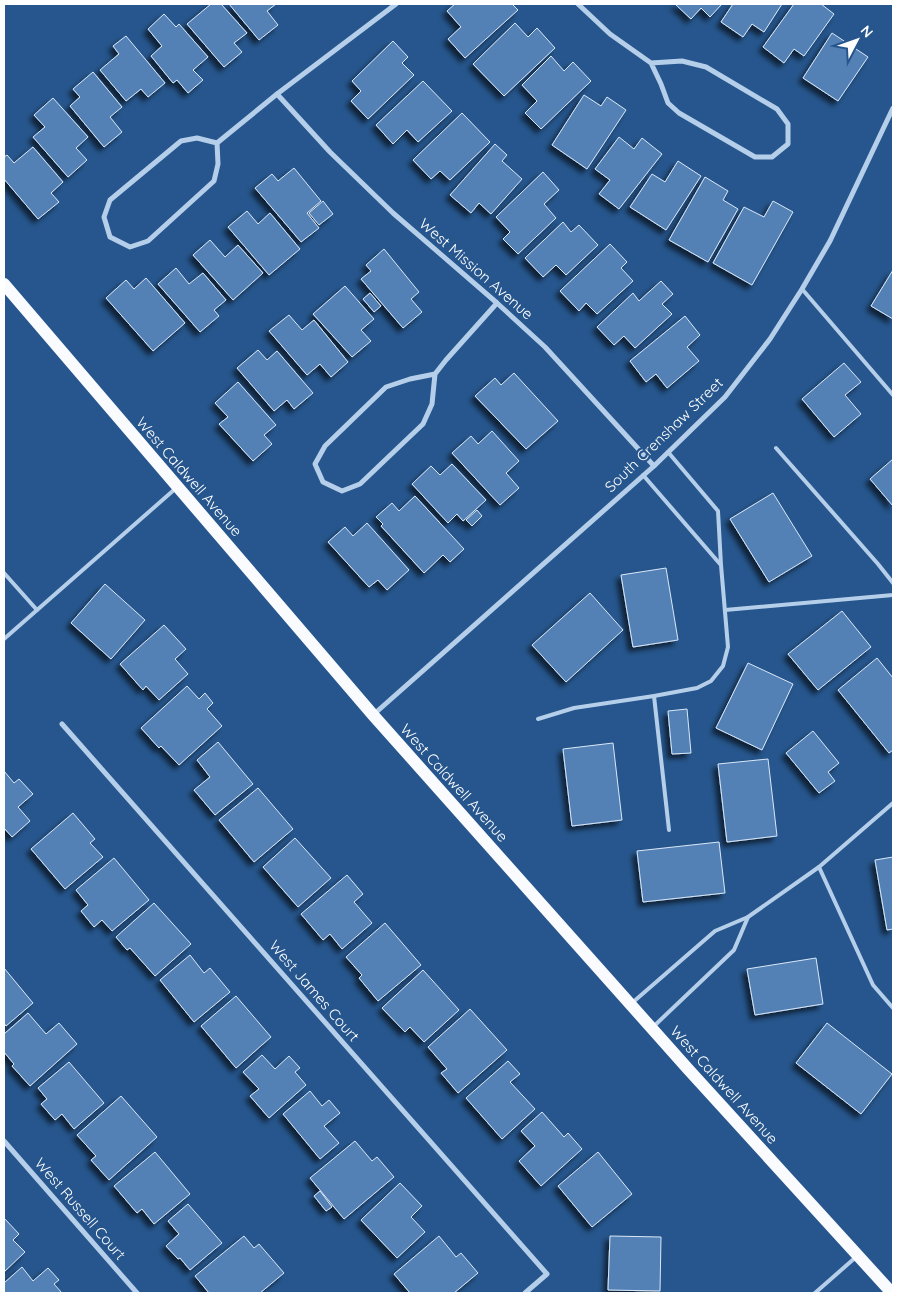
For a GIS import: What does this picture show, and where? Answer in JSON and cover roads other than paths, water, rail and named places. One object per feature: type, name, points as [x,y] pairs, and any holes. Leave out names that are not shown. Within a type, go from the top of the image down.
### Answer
[{"type":"main road","name":"West Caldwell Avenue","points":[[4,284],[372,715],[630,1005],[892,1293]]},
{"type":"street","points":[[217,142],[218,164],[214,181],[148,241],[130,247],[110,237],[104,217],[110,200],[181,141],[197,138],[217,142],[396,4]]},
{"type":"street","points":[[578,4],[610,34],[650,63],[668,103],[679,113],[755,157],[772,157],[788,144],[788,124],[777,109],[722,76],[706,67],[682,61],[650,63]]},
{"type":"street","name":"West Mission Avenue","points":[[277,94],[330,152],[400,220],[545,347],[654,466]]},
{"type":"street","name":"South Crenshaw Street","points":[[372,715],[654,466],[725,397],[770,339],[830,241],[893,108]]},
{"type":"street","points":[[435,374],[410,379],[386,387],[325,446],[315,464],[323,482],[342,492],[360,484],[423,424],[432,404],[435,374],[497,303]]},
{"type":"street","name":"West James Court","points":[[62,724],[547,1274],[525,1293]]},
{"type":"street","name":"West Russell Court","points":[[4,1141],[137,1293]]},
{"type":"lane","points":[[802,288],[893,395]]},
{"type":"lane","points":[[776,448],[893,583]]},
{"type":"lane","points":[[538,719],[574,708],[697,688],[711,681],[723,666],[728,647],[718,512],[668,452]]},
{"type":"lane","points":[[643,475],[721,565]]},
{"type":"lane","points":[[4,639],[177,488]]},
{"type":"lane","points":[[4,572],[37,610]]},
{"type":"lane","points":[[725,610],[893,595]]},
{"type":"lane","points":[[654,696],[669,830]]},
{"type":"lane","points":[[630,1005],[715,930],[748,917],[819,867],[893,803]]},
{"type":"lane","points":[[819,867],[873,985],[893,1008]]},
{"type":"lane","points":[[651,1028],[734,950],[748,917]]},
{"type":"lane","points":[[815,1293],[857,1256]]}]
